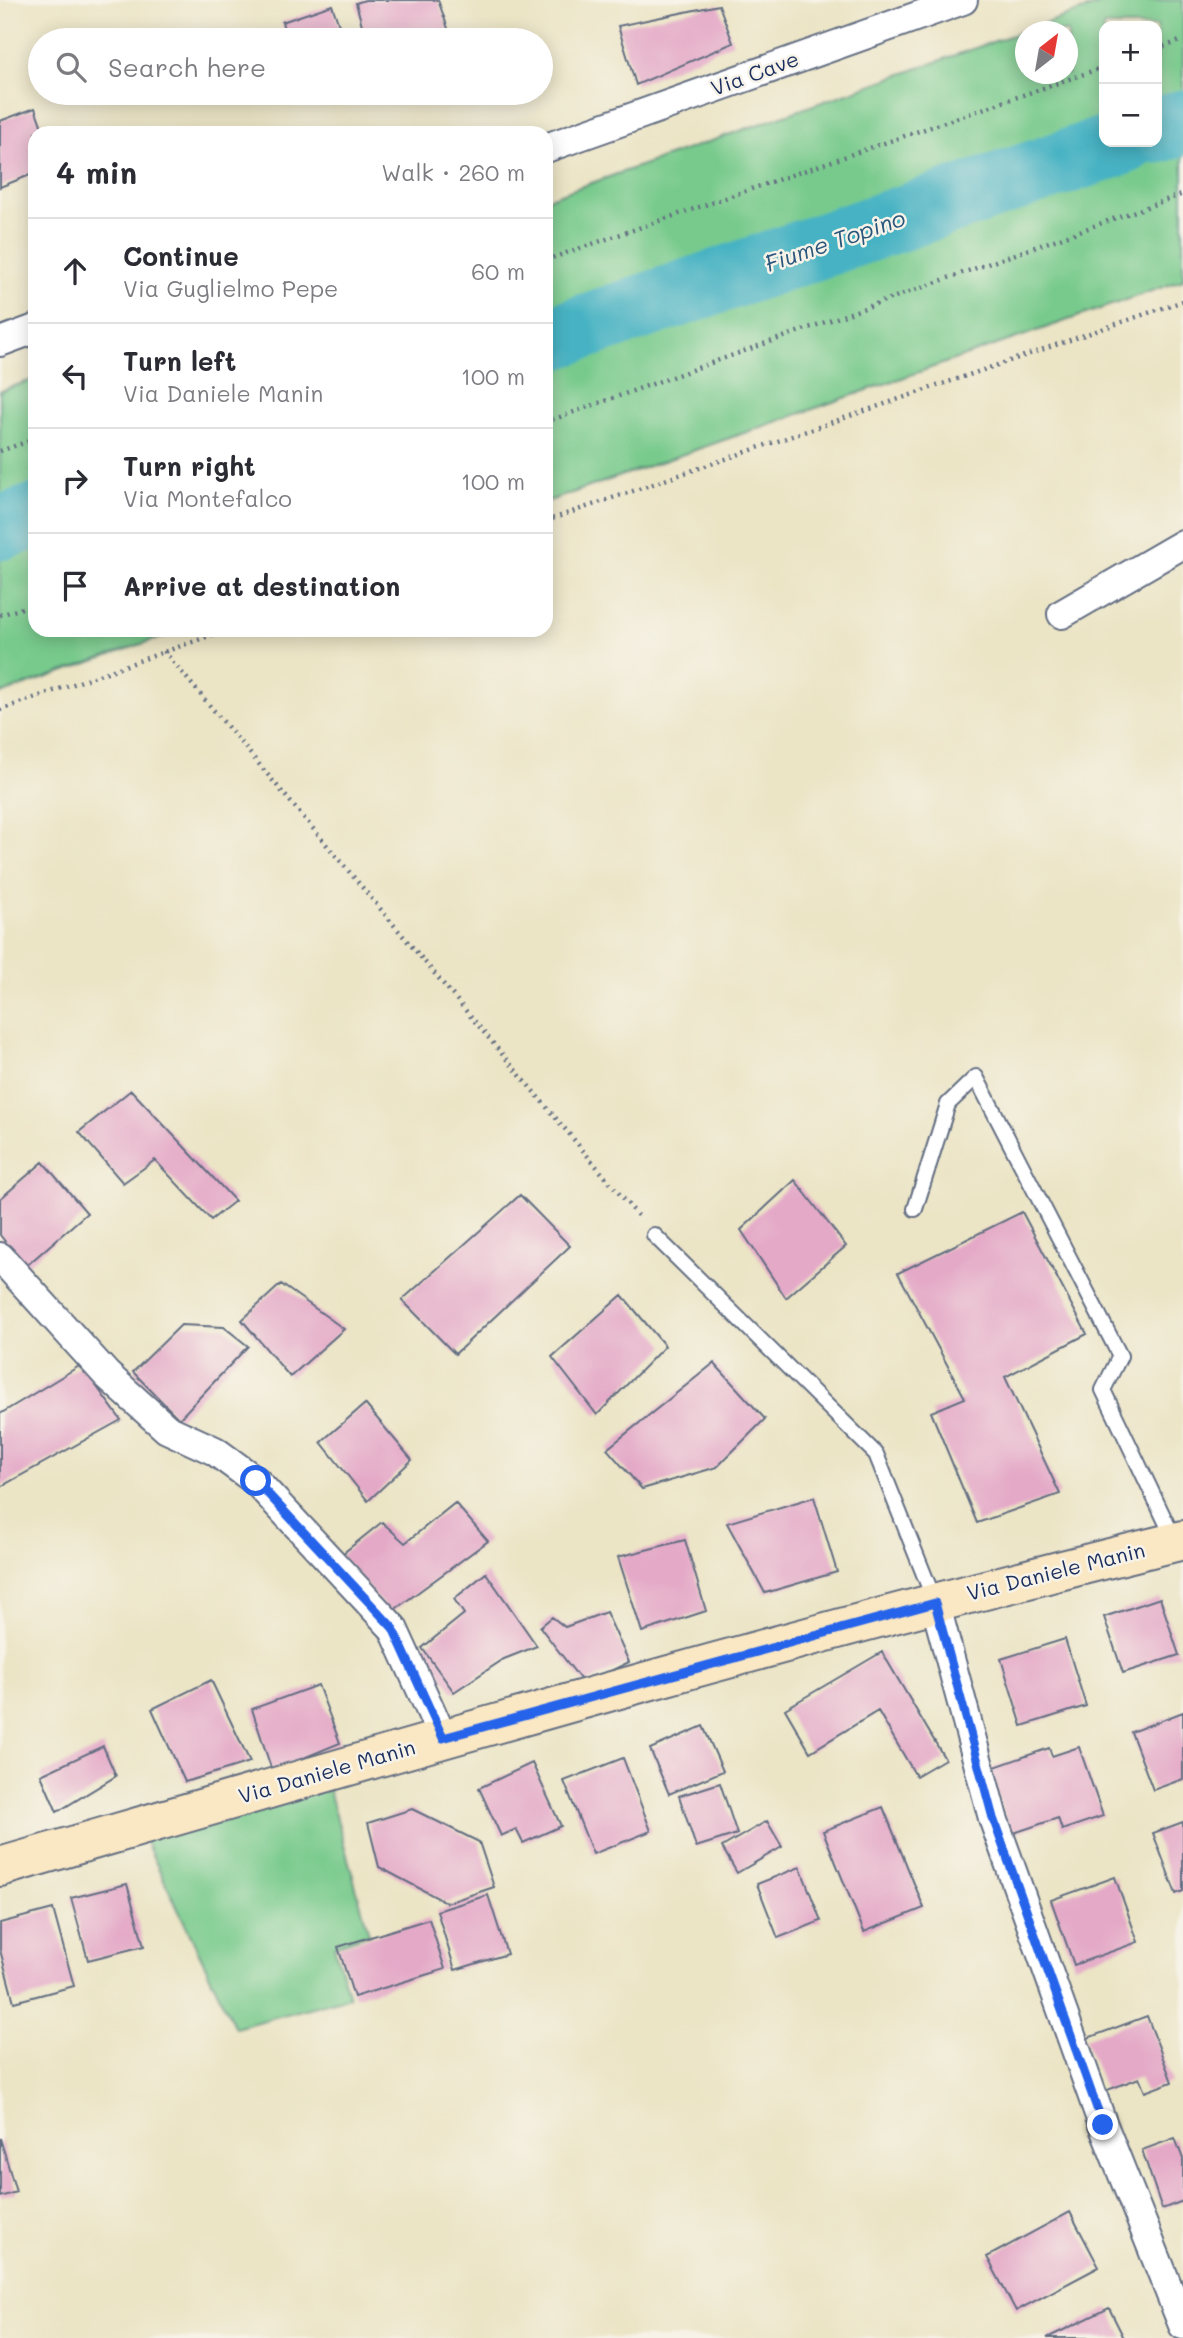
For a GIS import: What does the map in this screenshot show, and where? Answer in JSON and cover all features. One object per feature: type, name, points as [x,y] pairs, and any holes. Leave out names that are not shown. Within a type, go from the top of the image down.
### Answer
[{"type":"street","name":"Via Cave","points":[[553,146],[963,0]]},
{"type":"street","points":[[0,342],[28,332]]},
{"type":"street","points":[[1062,614],[1183,544]]},
{"type":"street","points":[[0,1257],[107,1375],[167,1429],[215,1451],[256,1481],[393,1628],[443,1738]]},
{"type":"street","name":"Via Daniele Manin","points":[[0,1867],[443,1738],[935,1603],[1179,1541]]},
{"type":"street","points":[[935,1603],[993,1818],[1103,2125],[1183,2325]]},
{"type":"lane","points":[[915,1209],[948,1104],[976,1077],[1120,1356],[1103,1390],[1179,1541]]},
{"type":"lane","points":[[654,1235],[876,1454],[935,1603]]},
{"type":"path","points":[[1162,47],[1183,40]]},
{"type":"path","points":[[553,258],[1099,69]]},
{"type":"path","points":[[553,419],[1183,194]]},
{"type":"path","points":[[553,519],[1183,301]]},
{"type":"path","points":[[0,451],[28,441]]},
{"type":"path","points":[[0,615],[28,606]]},
{"type":"path","points":[[0,710],[205,637]]},
{"type":"path","points":[[164,651],[654,1235]]},
{"type":"green space","points":[[1112,0],[1183,0],[1183,280],[553,500],[553,197],[1015,34],[1015,84],[1078,84],[1078,21],[1052,21]]},
{"type":"green space","points":[[28,381],[28,637],[161,637],[0,694],[0,391]]},
{"type":"green space","points":[[325,1776],[369,1934],[334,1946],[349,1997],[235,2028],[140,1830]]},
{"type":"building","points":[[365,0],[438,0],[448,28],[363,28],[356,3]]},
{"type":"building","points":[[332,5],[340,28],[284,28],[282,22]]},
{"type":"building","points":[[719,5],[733,43],[636,85],[618,26]]},
{"type":"building","points":[[35,108],[41,126],[28,126],[28,176],[0,187],[0,121]]},
{"type":"building","points":[[131,1090],[235,1201],[211,1220],[155,1160],[123,1183],[79,1132]]},
{"type":"building","points":[[43,1162],[87,1213],[25,1267],[0,1235],[0,1199]]},
{"type":"building","points":[[795,1180],[846,1246],[786,1298],[741,1230]]},
{"type":"building","points":[[520,1195],[570,1246],[455,1354],[402,1300]]},
{"type":"building","points":[[1022,1212],[1087,1334],[1005,1377],[1060,1494],[977,1523],[931,1412],[965,1398],[898,1273]]},
{"type":"building","points":[[281,1284],[344,1329],[290,1377],[242,1320]]},
{"type":"building","points":[[622,1295],[665,1346],[597,1415],[552,1357]]},
{"type":"building","points":[[181,1325],[224,1327],[248,1346],[179,1419],[133,1372]]},
{"type":"building","points":[[714,1363],[765,1419],[717,1467],[642,1489],[607,1449]]},
{"type":"building","points":[[81,1365],[121,1420],[0,1487],[0,1414]]},
{"type":"building","points":[[365,1404],[412,1460],[368,1501],[321,1442]]},
{"type":"building","points":[[814,1497],[837,1572],[765,1593],[727,1523]]},
{"type":"building","points":[[455,1503],[488,1541],[390,1613],[341,1555],[382,1522],[405,1543]]},
{"type":"building","points":[[685,1540],[706,1611],[642,1632],[618,1557]]},
{"type":"building","points":[[486,1573],[537,1646],[504,1659],[454,1692],[422,1648],[464,1614],[454,1599]]},
{"type":"building","points":[[1160,1598],[1179,1655],[1123,1673],[1104,1617]]},
{"type":"building","points":[[606,1612],[629,1662],[584,1684],[540,1627],[552,1617],[565,1627]]},
{"type":"building","points":[[1065,1639],[1086,1706],[1022,1726],[1001,1659]]},
{"type":"building","points":[[882,1652],[945,1759],[916,1776],[878,1711],[810,1752],[785,1709]]},
{"type":"building","points":[[211,1680],[250,1762],[185,1782],[152,1709]]},
{"type":"building","points":[[318,1685],[340,1743],[272,1771],[252,1709]]},
{"type":"building","points":[[1183,1712],[1183,1779],[1153,1790],[1131,1732]]},
{"type":"building","points":[[703,1726],[723,1771],[669,1794],[650,1749]]},
{"type":"building","points":[[103,1746],[116,1776],[57,1812],[41,1775]]},
{"type":"building","points":[[1079,1747],[1103,1816],[1062,1830],[1058,1818],[1011,1834],[989,1769],[1049,1748],[1052,1756]]},
{"type":"building","points":[[623,1758],[651,1831],[593,1854],[564,1781]]},
{"type":"building","points":[[532,1763],[561,1826],[523,1843],[516,1829],[501,1836],[479,1788]]},
{"type":"building","points":[[720,1783],[737,1834],[696,1847],[679,1796]]},
{"type":"building","points":[[883,1807],[924,1908],[864,1932],[823,1831]]},
{"type":"building","points":[[412,1809],[479,1842],[494,1887],[447,1903],[379,1867],[368,1823]]},
{"type":"building","points":[[767,1821],[782,1847],[737,1873],[722,1847]]},
{"type":"building","points":[[1183,1822],[1183,1891],[1176,1894],[1153,1833]]},
{"type":"building","points":[[800,1867],[821,1921],[778,1938],[757,1884]]},
{"type":"building","points":[[1115,1877],[1138,1942],[1074,1965],[1051,1900]]},
{"type":"building","points":[[127,1884],[144,1946],[88,1960],[71,1898]]},
{"type":"building","points":[[488,1895],[507,1954],[455,1970],[437,1911]]},
{"type":"building","points":[[53,1909],[74,1986],[14,2002],[0,1950],[0,1923]]},
{"type":"building","points":[[429,1919],[445,1969],[354,1997],[338,1947]]},
{"type":"building","points":[[1147,2016],[1172,2082],[1145,2092],[1139,2078],[1105,2091],[1085,2039]]},
{"type":"building","points":[[0,2138],[16,2192],[0,2197]]},
{"type":"building","points":[[1175,2138],[1183,2159],[1183,2201],[1162,2209],[1142,2150]]},
{"type":"building","points":[[1070,2212],[1099,2267],[1016,2311],[987,2257]]},
{"type":"building","points":[[1109,2308],[1124,2338],[1047,2338]]},
{"type":"waterway","name":"Fiume Topino","points":[[1162,129],[1183,122]]},
{"type":"waterway","name":"Fiume Topino","points":[[553,338],[1109,147]]},
{"type":"waterway","name":"Fiume Topino","points":[[0,528],[28,518]]},
{"type":"route","points":[[256,1481],[393,1628],[443,1738],[935,1603],[993,1818],[1103,2125]]}]
